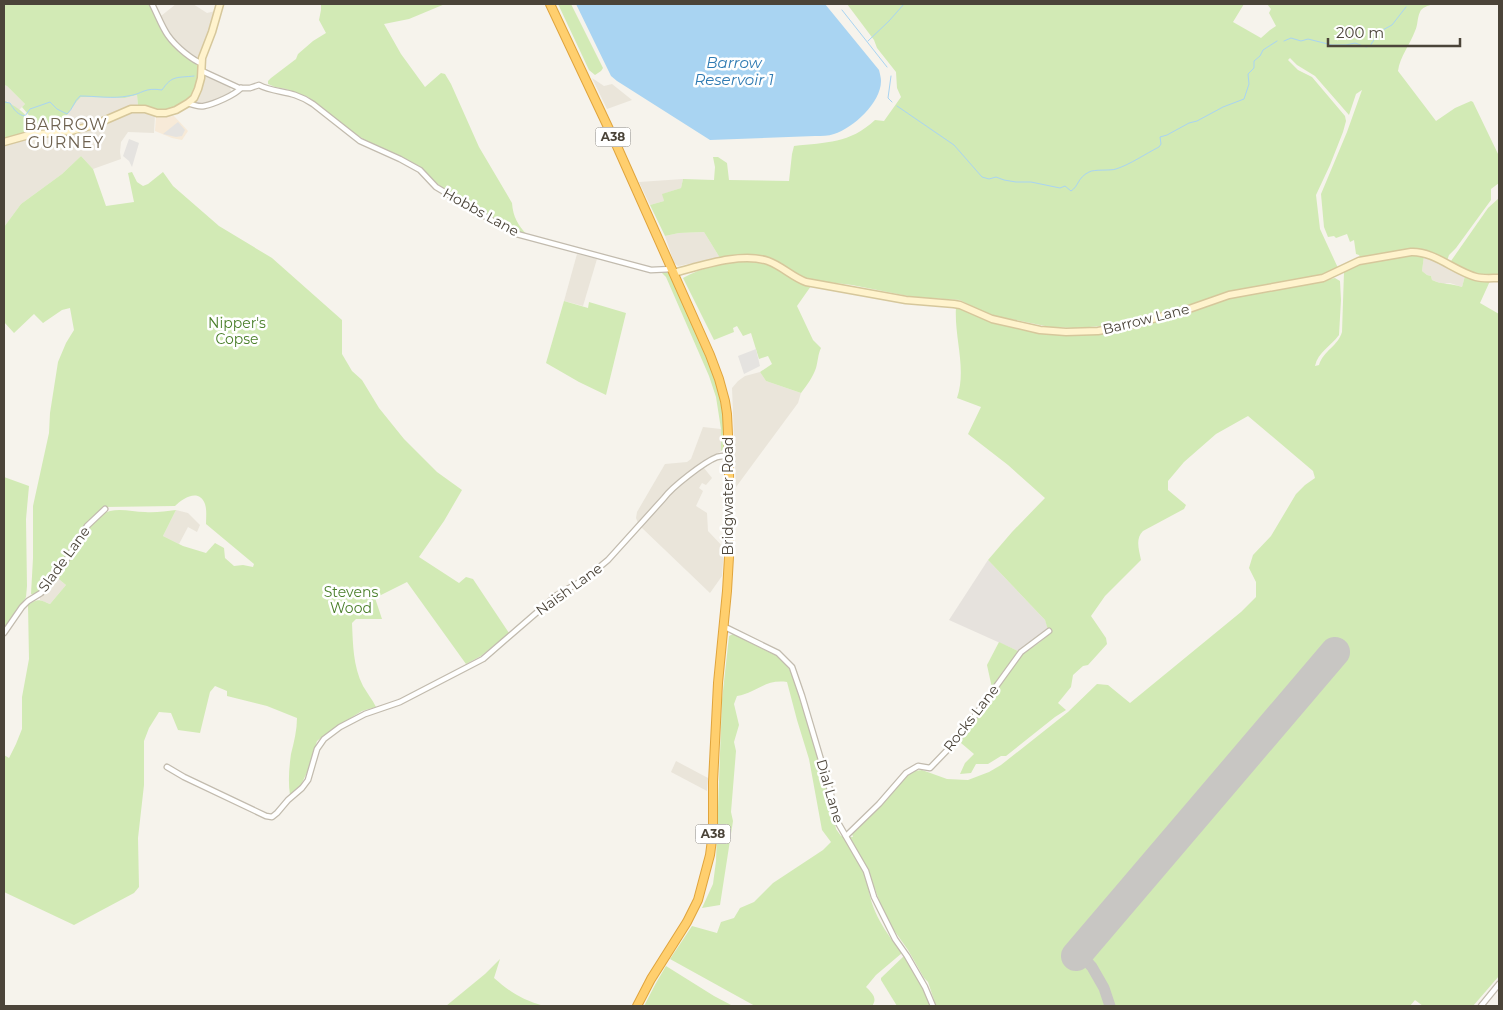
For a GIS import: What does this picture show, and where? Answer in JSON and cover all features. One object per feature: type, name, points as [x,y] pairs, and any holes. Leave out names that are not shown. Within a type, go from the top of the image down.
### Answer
[{"type":"highway","name":"Bridgwater Road","points":[[550,4],[618,149],[710,355],[719,379],[727,414],[729,557],[718,683],[713,782],[713,832],[710,855],[698,900],[637,1006]]},
{"type":"main road","points":[[4,142],[29,135],[70,132],[94,125],[131,109],[145,109],[157,113],[166,113],[188,103],[196,94],[200,83],[201,63],[220,4]]},
{"type":"main road","name":"Barrow Lane","points":[[672,271],[742,258],[758,259],[771,262],[794,277],[806,282],[906,300],[960,305],[992,319],[1040,330],[1066,332],[1098,331],[1127,326],[1189,309],[1229,295],[1323,278],[1359,261],[1411,252],[1426,254],[1475,277],[1499,278]]},
{"type":"street","points":[[152,4],[161,26],[169,38],[188,56],[201,63]]},
{"type":"street","name":"Hobbs Lane","points":[[202,71],[241,88],[259,85],[264,88],[294,94],[305,99],[360,142],[400,159],[420,170],[436,187],[513,233],[651,270],[672,271]]},
{"type":"street","points":[[188,103],[203,106],[233,95],[241,88]]},
{"type":"street","name":"Naish Lane","points":[[167,767],[184,777],[266,816],[272,817],[302,788],[308,780],[320,743],[340,727],[365,714],[400,702],[482,660],[557,595],[585,579],[608,560],[669,491],[717,457],[729,455]]},
{"type":"street","name":"Slade Lane","points":[[4,633],[28,600],[41,593],[67,559],[92,520],[105,510]]},
{"type":"street","name":"Dial Lane","points":[[723,626],[778,653],[792,667],[830,790],[837,821],[866,871],[874,897],[895,939],[925,987],[933,1006]]},
{"type":"street","name":"Rocks Lane","points":[[846,836],[879,804],[906,773],[918,766],[930,768],[958,739],[1021,652],[1049,631]]},
{"type":"street","points":[[1481,1006],[1499,984]]},
{"type":"shaded area","points":[[176,4],[193,4],[207,13],[215,11],[204,48],[196,59],[170,35],[161,16]]},
{"type":"shaded area","points":[[206,75],[230,87],[231,91],[229,94],[204,104],[195,103]]},
{"type":"shaded area","points":[[592,78],[604,86],[612,84],[632,100],[607,109]]},
{"type":"shaded area","points":[[4,85],[25,104],[19,110],[7,101],[4,101]]},
{"type":"shaded area","points":[[137,95],[138,105],[136,108],[139,112],[155,115],[154,133],[128,132],[121,142],[121,159],[93,169],[81,156],[62,174],[21,204],[4,227],[4,144],[27,139],[68,135],[63,116],[70,111],[81,97],[125,98]]},
{"type":"shaded area","points":[[174,116],[188,131],[182,140],[155,131],[156,117]]},
{"type":"shaded area","points":[[178,122],[185,130],[182,136],[176,137],[163,134]]},
{"type":"shaded area","points":[[129,139],[139,143],[132,167],[123,156]]},
{"type":"shaded area","points":[[683,179],[681,188],[663,194],[664,201],[650,205],[639,182]]},
{"type":"shaded area","points":[[704,232],[720,258],[678,266],[674,263],[665,236],[679,233]]},
{"type":"shaded area","points":[[577,254],[597,259],[583,306],[564,301]]},
{"type":"shaded area","points":[[1424,256],[1465,276],[1462,287],[1432,280],[1431,276],[1422,271]]},
{"type":"shaded area","points":[[756,349],[760,366],[744,374],[738,356]]},
{"type":"shaded area","points":[[760,372],[766,381],[801,393],[798,403],[736,487],[732,388],[745,376]]},
{"type":"shaded area","points":[[703,427],[721,429],[721,451],[694,470],[638,523],[636,518],[637,512],[665,464],[687,462],[691,459]]},
{"type":"shaded area","points":[[704,468],[712,478],[706,485],[702,483],[699,488],[703,491],[696,506],[707,513],[708,531],[724,548],[722,576],[710,593],[641,527],[671,492]]},
{"type":"shaded area","points":[[176,510],[188,513],[200,525],[197,532],[188,527],[179,544],[163,536]]},
{"type":"shaded area","points":[[988,560],[1045,620],[1048,628],[1018,651],[949,620]]},
{"type":"shaded area","points":[[55,576],[66,585],[50,604],[40,600],[40,596]]},
{"type":"shaded area","points":[[676,761],[708,778],[707,791],[671,772]]},
{"type":"green space","points":[[4,4],[150,4],[160,26],[170,41],[199,67],[200,76],[194,94],[182,105],[166,111],[136,108],[138,105],[137,95],[125,98],[81,97],[67,115],[63,116],[64,121],[62,125],[56,125],[58,131],[42,131],[22,107],[25,104],[4,85]]},
{"type":"green space","points":[[321,4],[445,4],[409,19],[384,24],[401,54],[425,87],[441,73],[445,74],[479,147],[512,203],[516,220],[527,235],[511,230],[442,188],[419,166],[374,146],[308,97],[268,84],[271,78],[296,59],[298,54],[326,33],[319,20]]},
{"type":"green space","points":[[558,4],[571,4],[603,68],[595,75],[589,70]]},
{"type":"green space","points":[[847,4],[1244,4],[1233,22],[1261,38],[1276,26],[1269,13],[1271,9],[1267,4],[1433,4],[1421,10],[1416,29],[1401,60],[1398,71],[1436,121],[1455,108],[1471,101],[1473,102],[1499,156],[1499,183],[1491,189],[1491,200],[1449,255],[1447,261],[1415,248],[1360,257],[1356,254],[1354,240],[1350,242],[1347,234],[1336,238],[1334,236],[1328,237],[1324,227],[1321,194],[1362,90],[1356,94],[1349,115],[1315,76],[1297,65],[1290,58],[1288,60],[1298,70],[1312,77],[1345,116],[1346,121],[1330,165],[1316,195],[1320,229],[1338,268],[1321,275],[1223,294],[1171,311],[1103,326],[1050,327],[991,315],[960,300],[913,297],[803,278],[770,258],[758,255],[741,254],[720,258],[704,232],[679,233],[665,236],[650,205],[664,201],[662,194],[681,188],[683,179],[714,180],[715,167],[713,157],[718,157],[727,163],[729,180],[789,181],[794,146],[847,138],[856,134],[875,120],[884,121],[901,97],[897,88],[896,72]]},
{"type":"green space","points":[[4,101],[20,110],[28,118],[30,128],[27,133],[4,140]]},
{"type":"green space","points":[[81,156],[93,169],[106,206],[134,202],[128,173],[132,172],[137,182],[143,186],[163,172],[173,186],[219,226],[272,258],[342,320],[342,354],[352,371],[362,380],[379,408],[404,439],[437,472],[462,490],[444,521],[419,557],[459,583],[466,577],[473,579],[509,633],[481,656],[466,664],[407,582],[375,598],[382,619],[356,619],[352,623],[357,671],[363,686],[376,707],[362,711],[317,741],[309,768],[301,785],[290,795],[290,764],[297,718],[267,706],[227,696],[227,691],[215,686],[210,692],[200,733],[178,730],[171,713],[159,712],[149,728],[144,741],[144,785],[138,838],[139,887],[134,893],[74,925],[4,892],[4,755],[9,758],[22,729],[22,697],[29,659],[28,605],[39,600],[50,604],[66,585],[55,576],[72,549],[95,521],[102,515],[114,510],[153,512],[176,510],[163,536],[183,546],[206,553],[215,543],[224,548],[225,558],[234,566],[253,567],[254,564],[206,524],[206,506],[199,496],[195,495],[186,498],[175,506],[105,507],[83,530],[63,562],[40,593],[31,594],[33,506],[49,433],[50,413],[58,362],[74,330],[70,308],[62,310],[43,323],[34,314],[14,333],[4,322],[4,227],[21,204],[62,174]]},
{"type":"green space","points":[[1499,198],[1499,275],[1478,274],[1452,264],[1451,261],[1488,208]]},
{"type":"green space","points":[[1411,255],[1424,256],[1422,271],[1431,276],[1432,280],[1436,282],[1462,287],[1465,276],[1479,281],[1490,281],[1480,303],[1499,314],[1499,976],[1473,1006],[1423,1006],[1415,1000],[1410,1006],[1114,1006],[1097,970],[1088,956],[1088,948],[1092,942],[1337,655],[1338,652],[1334,650],[1331,651],[1074,953],[1095,978],[1106,1006],[936,1006],[928,982],[884,914],[875,889],[868,884],[875,912],[902,953],[876,975],[866,987],[874,998],[872,1006],[755,1006],[670,959],[692,926],[717,933],[721,922],[734,918],[740,908],[754,902],[773,883],[823,850],[831,842],[822,830],[809,759],[787,682],[766,684],[737,696],[734,704],[739,725],[734,742],[736,751],[731,812],[733,821],[720,905],[702,908],[713,884],[716,861],[722,700],[729,636],[733,634],[779,657],[791,671],[829,791],[836,829],[841,836],[853,837],[852,834],[907,775],[914,771],[922,770],[947,779],[968,780],[989,772],[1001,765],[1068,712],[1097,684],[1108,685],[1130,703],[1241,612],[1256,597],[1256,582],[1249,568],[1253,555],[1271,536],[1296,494],[1315,478],[1313,471],[1248,416],[1216,434],[1184,462],[1168,481],[1168,490],[1186,505],[1184,509],[1143,531],[1138,541],[1141,560],[1105,596],[1091,616],[1106,638],[1107,644],[1088,665],[1083,666],[1073,675],[1071,687],[1058,703],[1066,710],[1006,756],[1001,756],[988,764],[976,764],[971,773],[960,774],[965,763],[974,754],[960,740],[1022,655],[1043,640],[1049,633],[1045,620],[988,560],[1045,498],[1008,465],[968,434],[981,407],[957,398],[960,387],[961,364],[956,307],[993,323],[1039,332],[1116,330],[1190,312],[1227,298],[1335,278],[1340,281],[1339,335],[1322,353],[1315,366],[1319,365],[1324,355],[1337,341],[1342,332],[1344,272],[1360,264]]},
{"type":"green space","points":[[747,261],[770,265],[797,281],[811,286],[797,306],[813,340],[821,348],[815,371],[801,393],[766,381],[760,372],[772,364],[768,356],[759,359],[751,333],[743,336],[737,326],[733,328],[734,332],[714,340],[683,278],[714,266]]},
{"type":"green space","points":[[667,272],[670,274],[712,371],[720,398],[724,426],[724,449],[721,451],[721,429],[716,397],[709,376],[666,277],[662,273]]},
{"type":"green space","points":[[564,301],[588,308],[589,302],[626,313],[606,395],[546,363]]},
{"type":"green space","points":[[4,477],[29,486],[26,519],[26,597],[4,629]]},
{"type":"green space","points":[[999,642],[1018,651],[992,688],[987,665]]},
{"type":"green space","points":[[904,956],[921,983],[931,1006],[897,1006],[881,980]]},
{"type":"green space","points":[[500,959],[494,978],[518,995],[544,1006],[446,1006],[485,974]]},
{"type":"green space","points":[[666,966],[714,996],[733,1006],[644,1006]]},
{"type":"water","name":"Barrow Reservoir 1","points":[[576,4],[825,4],[879,70],[880,89],[865,114],[834,134],[710,140],[611,76]]},
{"type":"waterway","points":[[868,41],[904,4]]},
{"type":"waterway","points":[[1284,41],[1291,38],[1301,41],[1308,39],[1332,45],[1355,43],[1366,47],[1370,46],[1379,32],[1392,25],[1406,7]]},
{"type":"waterway","points":[[842,10],[887,67]]},
{"type":"waterway","points":[[897,106],[954,145],[982,177],[989,179],[996,177],[1004,180],[1031,182],[1060,188],[1065,186],[1071,191],[1082,177],[1089,172],[1113,170],[1127,164],[1159,147],[1161,144],[1160,137],[1244,99],[1249,84],[1248,74],[1254,68],[1254,61],[1263,50],[1277,41]]},
{"type":"waterway","points":[[4,102],[10,103],[16,112],[25,116],[30,109],[50,102],[57,109],[67,114],[80,96],[128,96],[147,90],[162,90],[172,80],[179,77],[194,76]]},
{"type":"waterway","points":[[891,76],[888,98],[892,102]]},
{"type":"taxiway","points":[[1084,947],[1084,958],[1092,967],[1104,988],[1110,1006]]},
{"type":"runway","points":[[1076,956],[1335,652]]},
{"type":"district","name":"BARROW GURNEY","points":[[66,133]]},
{"type":"park label","name":"Nipper's Copse","points":[[237,332]]},
{"type":"park label","name":"Stevens Wood","points":[[351,600]]}]
